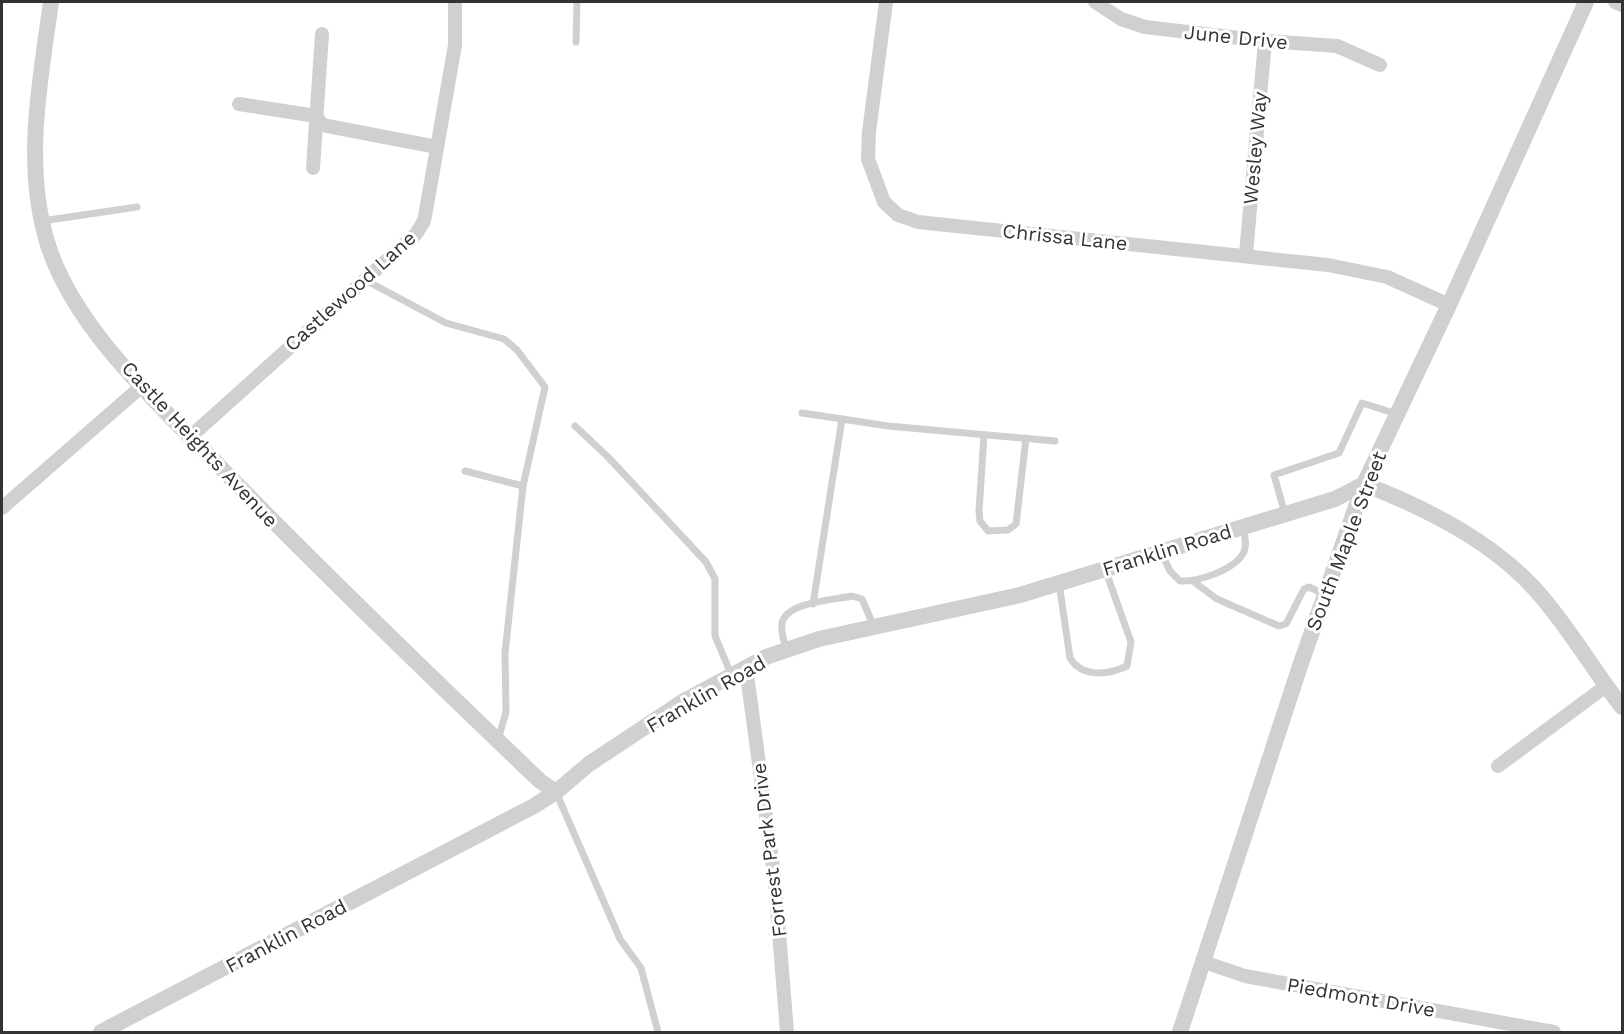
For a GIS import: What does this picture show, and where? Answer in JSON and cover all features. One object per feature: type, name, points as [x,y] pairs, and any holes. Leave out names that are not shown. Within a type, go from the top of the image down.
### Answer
[{"type":"street","name":"Castle Heights Avenue","points":[[51,2],[39,91],[34,160],[42,221],[53,260],[73,299],[142,386],[333,584],[556,792]]},
{"type":"street","name":"Castlewood Lane","points":[[190,437],[405,246],[424,221],[455,45],[454,2]]},
{"type":"street","name":"Chrissa Lane","points":[[886,2],[868,132],[868,159],[884,202],[898,215],[918,222],[1246,254],[1328,265],[1387,277],[1449,305]]},
{"type":"street","name":"June Drive","points":[[1095,2],[1121,19],[1145,27],[1265,41],[1337,46],[1363,55],[1380,65]]},
{"type":"street","name":"South Maple Street","points":[[1180,1032],[1300,666],[1364,484],[1449,305],[1586,2]]},
{"type":"street","points":[[1615,2],[1623,5]]},
{"type":"street","points":[[313,168],[322,34]]},
{"type":"street","name":"Wesley Way","points":[[1246,254],[1265,41]]},
{"type":"street","points":[[239,104],[316,116],[322,125],[437,147]]},
{"type":"street","points":[[2,508],[142,386]]},
{"type":"street","points":[[1364,484],[1419,508],[1492,550],[1539,593],[1623,707]]},
{"type":"street","name":"Franklin Road","points":[[101,1032],[556,792],[589,764],[684,701],[739,671],[786,650],[819,639],[1020,595],[1335,499],[1364,484]]},
{"type":"street","name":"Forrest Park Drive","points":[[739,671],[775,883],[787,1032]]},
{"type":"street","points":[[1498,766],[1606,686]]},
{"type":"street","name":"Piedmont Drive","points":[[1204,962],[1245,976],[1554,1032]]},
{"type":"lane","points":[[576,42],[577,2]]},
{"type":"lane","points":[[42,221],[137,207]]},
{"type":"lane","points":[[365,280],[446,323],[504,339],[517,350],[545,387],[523,486],[505,653],[506,712],[498,740]]},
{"type":"lane","points":[[1285,514],[1274,475],[1340,453],[1362,403],[1397,414]]},
{"type":"lane","points":[[802,413],[888,426],[1055,441]]},
{"type":"lane","points":[[813,604],[842,419]]},
{"type":"lane","points":[[574,426],[608,457],[706,562],[715,579],[715,636],[739,671]]},
{"type":"lane","points":[[984,435],[980,521],[988,531],[1000,532],[1008,530],[1018,517],[1026,438]]},
{"type":"lane","points":[[465,471],[523,486]]},
{"type":"lane","points":[[1161,552],[1170,571],[1180,581],[1194,582],[1214,575],[1243,554],[1246,542],[1243,527]]},
{"type":"lane","points":[[1059,583],[1070,658],[1076,667],[1085,673],[1116,672],[1127,666],[1131,642],[1105,569]]},
{"type":"lane","points":[[1194,582],[1217,599],[1279,626],[1286,624],[1304,589],[1309,587],[1326,595]]},
{"type":"lane","points":[[786,650],[781,625],[784,615],[792,608],[852,596],[862,599],[874,627]]},
{"type":"lane","points":[[556,792],[620,939],[641,968],[658,1032]]}]
